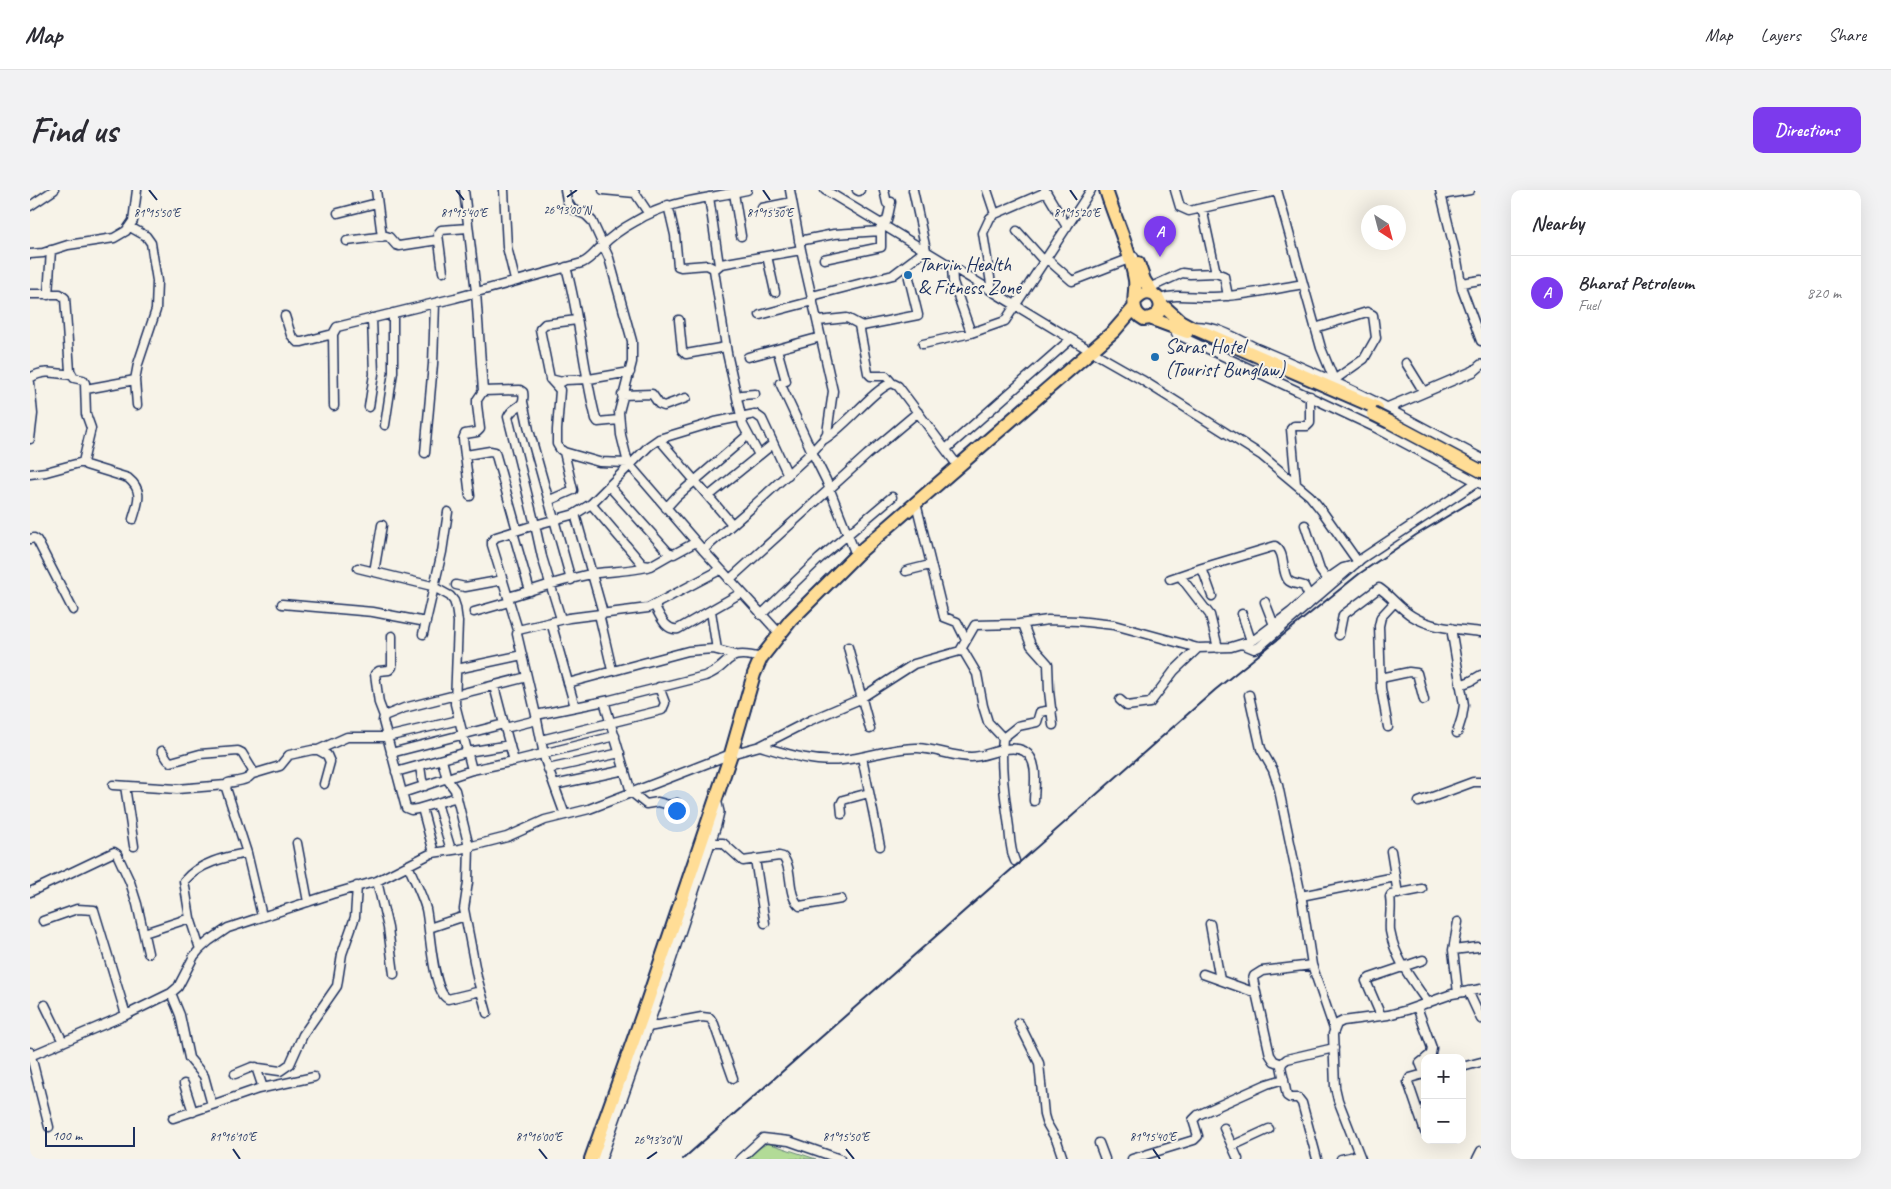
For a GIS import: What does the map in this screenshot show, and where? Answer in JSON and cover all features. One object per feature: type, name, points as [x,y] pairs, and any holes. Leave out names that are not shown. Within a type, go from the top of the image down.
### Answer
[{"type":"highway","points":[[1106,190],[1133,258],[1155,296],[1180,321],[1384,413],[1481,463]]},
{"type":"highway","points":[[1114,190],[1133,258],[1136,313],[1384,413],[1480,479]]},
{"type":"highway","points":[[591,1159],[732,754],[749,689],[761,658],[779,633],[856,554],[1114,331],[1140,295],[1146,293],[1155,296]]},
{"type":"highway","points":[[1114,331],[1153,320],[1159,313],[1155,296]]},
{"type":"street","points":[[30,206],[54,190]]},
{"type":"street","points":[[30,254],[68,245],[114,238],[130,227],[133,221],[137,190]]},
{"type":"street","points":[[376,190],[382,236]]},
{"type":"street","points":[[464,190],[476,292],[483,391],[477,400],[480,430],[464,436],[470,496]]},
{"type":"street","points":[[504,190],[507,247],[515,280]]},
{"type":"street","points":[[565,190],[567,201],[572,209],[590,218],[612,266],[632,341],[633,350],[630,372],[622,395],[619,420],[629,465],[720,570],[779,633]]},
{"type":"street","points":[[603,190],[635,193],[649,214]]},
{"type":"street","points":[[334,406],[333,334],[335,329],[586,261],[602,245],[636,221],[668,205],[722,193],[748,190]]},
{"type":"street","points":[[790,190],[799,241],[833,391],[826,433],[823,440]]},
{"type":"street","points":[[826,190],[881,227],[926,250],[1142,380],[1261,455],[1296,484],[1322,511],[1356,563]]},
{"type":"street","points":[[799,241],[881,227],[887,220],[889,202],[884,190]]},
{"type":"street","points":[[913,190],[926,250]]},
{"type":"street","points":[[987,190],[995,214]]},
{"type":"street","points":[[923,344],[971,333],[1002,323],[1008,318],[1015,304],[1091,190]]},
{"type":"street","points":[[1175,190],[1180,207],[1188,211],[1277,190],[1321,348],[1335,381]]},
{"type":"street","points":[[1470,190],[1441,193],[1461,283],[1481,341]]},
{"type":"street","points":[[992,290],[983,233],[990,218],[1046,191],[1067,227]]},
{"type":"street","points":[[734,193],[741,236]]},
{"type":"street","points":[[709,197],[717,267],[714,275],[726,347],[741,416],[748,435],[759,455]]},
{"type":"street","points":[[762,208],[792,202]]},
{"type":"street","points":[[338,213],[377,203]]},
{"type":"street","points":[[668,205],[675,235],[678,266],[707,265],[717,267],[801,250]]},
{"type":"street","points":[[1202,208],[1216,273]]},
{"type":"street","points":[[130,227],[146,236],[150,243],[157,280],[156,310],[138,364],[135,380],[137,405]]},
{"type":"street","points":[[824,259],[878,249],[882,243],[881,227]]},
{"type":"street","points":[[443,272],[438,234],[441,230],[468,228]]},
{"type":"street","points":[[1017,231],[1045,259],[1072,281],[1133,258]]},
{"type":"street","points":[[347,241],[382,236],[390,237],[399,246],[438,240]]},
{"type":"street","points":[[48,295],[51,250]]},
{"type":"street","points":[[760,315],[893,275],[926,250]]},
{"type":"street","points":[[767,256],[775,292]]},
{"type":"street","points":[[952,266],[953,282],[971,333]]},
{"type":"street","points":[[566,267],[575,299],[577,320],[595,415],[598,422],[619,420]]},
{"type":"street","points":[[1155,296],[1178,274],[1216,273],[1224,276],[1228,296]]},
{"type":"street","points":[[818,321],[847,318],[859,325],[918,315],[908,278]]},
{"type":"street","points":[[1461,283],[1481,280]]},
{"type":"street","points":[[1155,296],[1228,296],[1303,284]]},
{"type":"street","points":[[30,294],[60,294],[65,298],[71,376]]},
{"type":"street","points":[[425,453],[433,364],[435,303]]},
{"type":"street","points":[[1316,328],[1367,312],[1373,315],[1376,338],[1371,344],[1368,353],[1364,359],[1335,381]]},
{"type":"street","points":[[385,424],[393,372],[393,313]]},
{"type":"street","points":[[285,316],[291,335],[297,342],[333,334]]},
{"type":"street","points":[[369,407],[374,374],[372,318]]},
{"type":"street","points":[[561,386],[550,379],[541,327],[545,324],[577,320]]},
{"type":"street","points":[[679,320],[682,350],[686,354],[726,347]]},
{"type":"street","points":[[1153,320],[1175,334],[1310,396],[1480,479],[1356,563],[1259,647],[1254,649],[1246,643],[1242,614]]},
{"type":"street","points":[[859,325],[868,373],[871,376],[886,376],[892,383],[898,386],[958,466]]},
{"type":"street","points":[[1191,327],[1204,325],[1224,332],[1254,347],[1335,381],[1384,413],[1481,458]]},
{"type":"street","points":[[748,357],[821,337]]},
{"type":"street","points":[[946,449],[1071,339]]},
{"type":"street","points":[[777,349],[783,382],[812,452],[830,488],[856,554]]},
{"type":"street","points":[[1406,363],[1424,392]]},
{"type":"street","points":[[1374,427],[1384,413],[1424,392],[1474,371],[1481,365]]},
{"type":"street","points":[[30,378],[39,372],[44,372],[71,376],[86,383],[86,414],[91,428],[83,462]]},
{"type":"street","points":[[550,500],[573,490],[564,452],[558,444],[561,386],[565,380],[589,380],[630,372]]},
{"type":"street","points":[[86,389],[135,380]]},
{"type":"street","points":[[30,383],[33,414],[30,439]]},
{"type":"street","points":[[703,550],[788,475],[823,440],[836,432],[887,384],[892,383]]},
{"type":"street","points":[[483,391],[520,390],[522,392],[529,430],[571,580]]},
{"type":"street","points":[[622,395],[652,394],[659,404],[664,406],[686,398]]},
{"type":"street","points":[[737,397],[742,394],[756,394]]},
{"type":"street","points":[[1296,484],[1291,429],[1294,426],[1307,426],[1310,423],[1310,396]]},
{"type":"street","points":[[523,402],[511,411],[508,417],[542,557],[561,619]]},
{"type":"street","points":[[729,580],[830,488],[918,412]]},
{"type":"street","points":[[565,815],[544,754],[517,634],[518,630],[492,540],[535,524],[575,514],[591,504],[629,465],[659,439],[741,416],[759,415],[788,475]]},
{"type":"street","points":[[666,508],[695,480],[748,435]]},
{"type":"street","points":[[659,439],[732,524]]},
{"type":"street","points":[[708,496],[773,444]]},
{"type":"street","points":[[466,455],[490,451],[495,452],[530,591]]},
{"type":"street","points":[[564,452],[599,462],[629,465]]},
{"type":"street","points":[[30,474],[46,472],[83,462]]},
{"type":"street","points":[[83,462],[86,465],[128,478],[134,482],[140,496],[133,519]]},
{"type":"street","points":[[609,486],[671,554]]},
{"type":"street","points":[[762,615],[848,534],[892,497]]},
{"type":"street","points":[[916,503],[944,617],[957,622],[966,640]]},
{"type":"street","points":[[591,504],[647,567]]},
{"type":"street","points":[[423,634],[448,512]]},
{"type":"street","points":[[575,514],[592,575],[612,670]]},
{"type":"street","points":[[374,572],[382,525]]},
{"type":"street","points":[[1305,525],[1320,570],[1327,580]]},
{"type":"street","points":[[30,539],[34,538],[37,540],[73,610]]},
{"type":"street","points":[[474,612],[551,585],[592,575],[630,571],[647,567],[696,542]]},
{"type":"street","points":[[1170,579],[1275,546],[1280,550],[1287,579],[1291,583],[1304,586],[1309,596]]},
{"type":"street","points":[[960,651],[975,625],[1024,624],[1059,620],[1114,625],[1198,648],[1218,648],[1246,643],[1274,625],[1327,580],[1344,568],[1356,563]]},
{"type":"street","points":[[906,571],[930,565]]},
{"type":"street","points":[[358,568],[434,587],[450,596],[456,607],[457,695],[455,704],[472,770]]},
{"type":"street","points":[[1202,568],[1212,596]]},
{"type":"street","points":[[518,630],[561,619],[640,610],[654,605],[720,570]]},
{"type":"street","points":[[1180,576],[1210,615],[1218,648]]},
{"type":"street","points":[[456,585],[464,587],[502,580]]},
{"type":"street","points":[[1339,635],[1343,615],[1377,589],[1381,589],[1394,603],[1412,616],[1426,622],[1481,632]]},
{"type":"street","points":[[654,605],[667,627],[673,630],[684,627],[741,593]]},
{"type":"street","points":[[1265,602],[1274,625]]},
{"type":"street","points":[[1388,727],[1384,713],[1380,678],[1380,621],[1394,603]]},
{"type":"street","points":[[282,604],[373,612],[426,622]]},
{"type":"street","points":[[711,611],[717,650]]},
{"type":"street","points":[[551,622],[575,707]]},
{"type":"street","points":[[1024,624],[1031,645],[1048,664],[1053,725]]},
{"type":"street","points":[[1451,628],[1464,711],[1457,733]]},
{"type":"street","points":[[392,636],[392,667],[389,670],[379,671],[375,674],[380,706],[384,716],[383,721],[404,804],[409,809],[422,808],[457,797]]},
{"type":"street","points":[[848,647],[870,728]]},
{"type":"street","points":[[1120,700],[1127,706],[1150,703],[1174,671],[1198,648]]},
{"type":"street","points":[[568,683],[676,653],[706,649],[736,655],[746,654],[761,658]]},
{"type":"street","points":[[49,1127],[30,1055],[126,1015],[171,993],[178,986],[194,956],[200,949],[228,928],[357,886],[378,881],[408,866],[421,857],[507,837],[545,820],[589,809],[732,754],[760,746],[862,697],[914,664],[960,651],[964,652],[978,674],[982,706],[988,722],[1003,738]]},
{"type":"street","points":[[457,669],[522,655]]},
{"type":"street","points":[[391,753],[709,675],[736,655]]},
{"type":"street","points":[[1380,678],[1409,672],[1418,673],[1424,700]]},
{"type":"street","points":[[1460,685],[1481,675]]},
{"type":"street","points":[[384,716],[404,708],[528,677]]},
{"type":"street","points":[[494,686],[514,761]]},
{"type":"street","points":[[541,740],[662,710],[665,703],[659,687]]},
{"type":"street","points":[[1249,695],[1262,752],[1276,776],[1301,896],[1312,965],[1334,1029],[1338,1100],[1360,1157],[1341,1159]]},
{"type":"street","points":[[604,701],[631,792],[646,804],[658,802],[669,805],[677,803]]},
{"type":"street","points":[[1015,861],[1004,792],[1001,751],[1003,738],[1018,726],[1036,723],[1039,713],[1052,710]]},
{"type":"street","points":[[113,785],[177,789],[226,785],[280,766],[289,755],[318,750],[348,738],[387,737],[459,720]]},
{"type":"street","points":[[402,793],[472,770],[615,736]]},
{"type":"street","points":[[396,772],[467,752],[510,745]]},
{"type":"street","points":[[760,746],[816,760],[843,760],[919,748],[974,757],[1001,751],[1021,750],[1031,759],[1035,770],[1034,801]]},
{"type":"street","points":[[318,750],[327,756],[330,762],[324,784]]},
{"type":"street","points":[[162,751],[171,762],[200,754],[240,751],[253,774]]},
{"type":"street","points":[[548,769],[620,753]]},
{"type":"street","points":[[862,757],[880,846]]},
{"type":"street","points":[[442,760],[447,779],[455,790],[469,847],[468,882],[464,904],[465,916],[487,1013]]},
{"type":"street","points":[[420,766],[424,786]]},
{"type":"street","points":[[554,785],[625,770]]},
{"type":"street","points":[[1419,802],[1473,782],[1481,782]]},
{"type":"street","points":[[226,785],[239,833],[247,853],[262,916]]},
{"type":"street","points":[[125,786],[134,846]]},
{"type":"street","points":[[842,814],[841,804],[843,800],[869,793]]},
{"type":"street","points":[[601,1159],[710,843],[719,812],[716,799]]},
{"type":"street","points":[[437,803],[451,850]]},
{"type":"street","points":[[422,808],[434,853]]},
{"type":"street","points":[[297,843],[308,902]]},
{"type":"street","points":[[710,843],[723,843],[742,860],[784,857],[795,900],[800,906],[841,899]]},
{"type":"street","points":[[1391,851],[1398,894]]},
{"type":"street","points":[[30,892],[114,852],[117,854],[130,882],[148,953]]},
{"type":"street","points":[[200,949],[190,918],[184,883],[185,879],[218,859],[247,853]]},
{"type":"street","points":[[755,859],[766,923]]},
{"type":"street","points":[[408,866],[426,908],[432,954],[442,996],[448,999],[481,991]]},
{"type":"street","points":[[1301,896],[1395,877]]},
{"type":"street","points":[[378,881],[388,928],[394,974]]},
{"type":"street","points":[[235,1074],[256,1067],[280,1070],[290,1064],[303,1035],[337,986],[342,954],[355,917],[357,886]]},
{"type":"street","points":[[1422,889],[1390,897],[1389,921],[1394,947],[1402,966],[1428,1003]]},
{"type":"street","points":[[43,921],[69,910],[85,908],[94,910],[126,1015]]},
{"type":"street","points":[[428,928],[465,916]]},
{"type":"street","points":[[144,933],[190,918]]},
{"type":"street","points":[[1458,922],[1453,950],[1458,993]]},
{"type":"street","points":[[1210,924],[1220,980]]},
{"type":"street","points":[[1453,950],[1478,947]]},
{"type":"street","points":[[1381,1016],[1366,981],[1402,966],[1423,960]]},
{"type":"street","points":[[1282,1064],[1274,1061],[1270,1055],[1253,979],[1257,973],[1312,965]]},
{"type":"street","points":[[1203,974],[1256,993]]},
{"type":"street","points":[[1334,1029],[1337,1024],[1343,1021],[1381,1016],[1417,1007],[1458,993],[1481,989]]},
{"type":"street","points":[[1468,991],[1481,1019]]},
{"type":"street","points":[[171,993],[180,1015],[189,1058],[202,1074],[212,1105]]},
{"type":"street","points":[[45,1005],[64,1042]]},
{"type":"street","points":[[1417,1007],[1432,1048],[1431,1054]]},
{"type":"street","points":[[648,1027],[702,1017],[710,1018],[714,1024],[733,1078]]},
{"type":"street","points":[[1019,1023],[1039,1063],[1044,1115],[1057,1141],[1063,1159]]},
{"type":"street","points":[[1282,1064],[1287,1059],[1334,1048]]},
{"type":"street","points":[[1466,1066],[1481,1062]]},
{"type":"street","points":[[1282,1064],[1287,1096],[1298,1098],[1302,1103],[1317,1159]]},
{"type":"street","points":[[256,1067],[263,1088]]},
{"type":"street","points":[[1421,1076],[1410,1078],[1408,1082],[1421,1120]]},
{"type":"street","points":[[173,1118],[263,1088],[314,1077]]},
{"type":"street","points":[[1132,1159],[1194,1140],[1198,1136],[1192,1123],[1195,1117],[1267,1084],[1284,1079]]},
{"type":"street","points":[[184,1084],[194,1112]]},
{"type":"street","points":[[1224,1128],[1238,1159]]},
{"type":"street","points":[[1232,1146],[1269,1129]]},
{"type":"street","points":[[740,1159],[763,1138],[789,1141],[840,1159]]},
{"type":"street","points":[[1099,1143],[1105,1159]]},
{"type":"street","points":[[1477,1159],[1481,1151]]},
{"type":"green space","points":[[768,1143],[816,1159],[740,1159]]},
{"type":"railway","points":[[683,1159],[1215,690],[1359,574],[1416,535],[1481,496]]},
{"type":"place","name":"Bharat Petroleum","points":[[1160,257]]},
{"type":"place","name":"Tarvin Health & Fitness Zone","points":[[908,275]]},
{"type":"place","name":"Saras Hotel (Tourist Bunglaw)","points":[[1155,357]]}]
